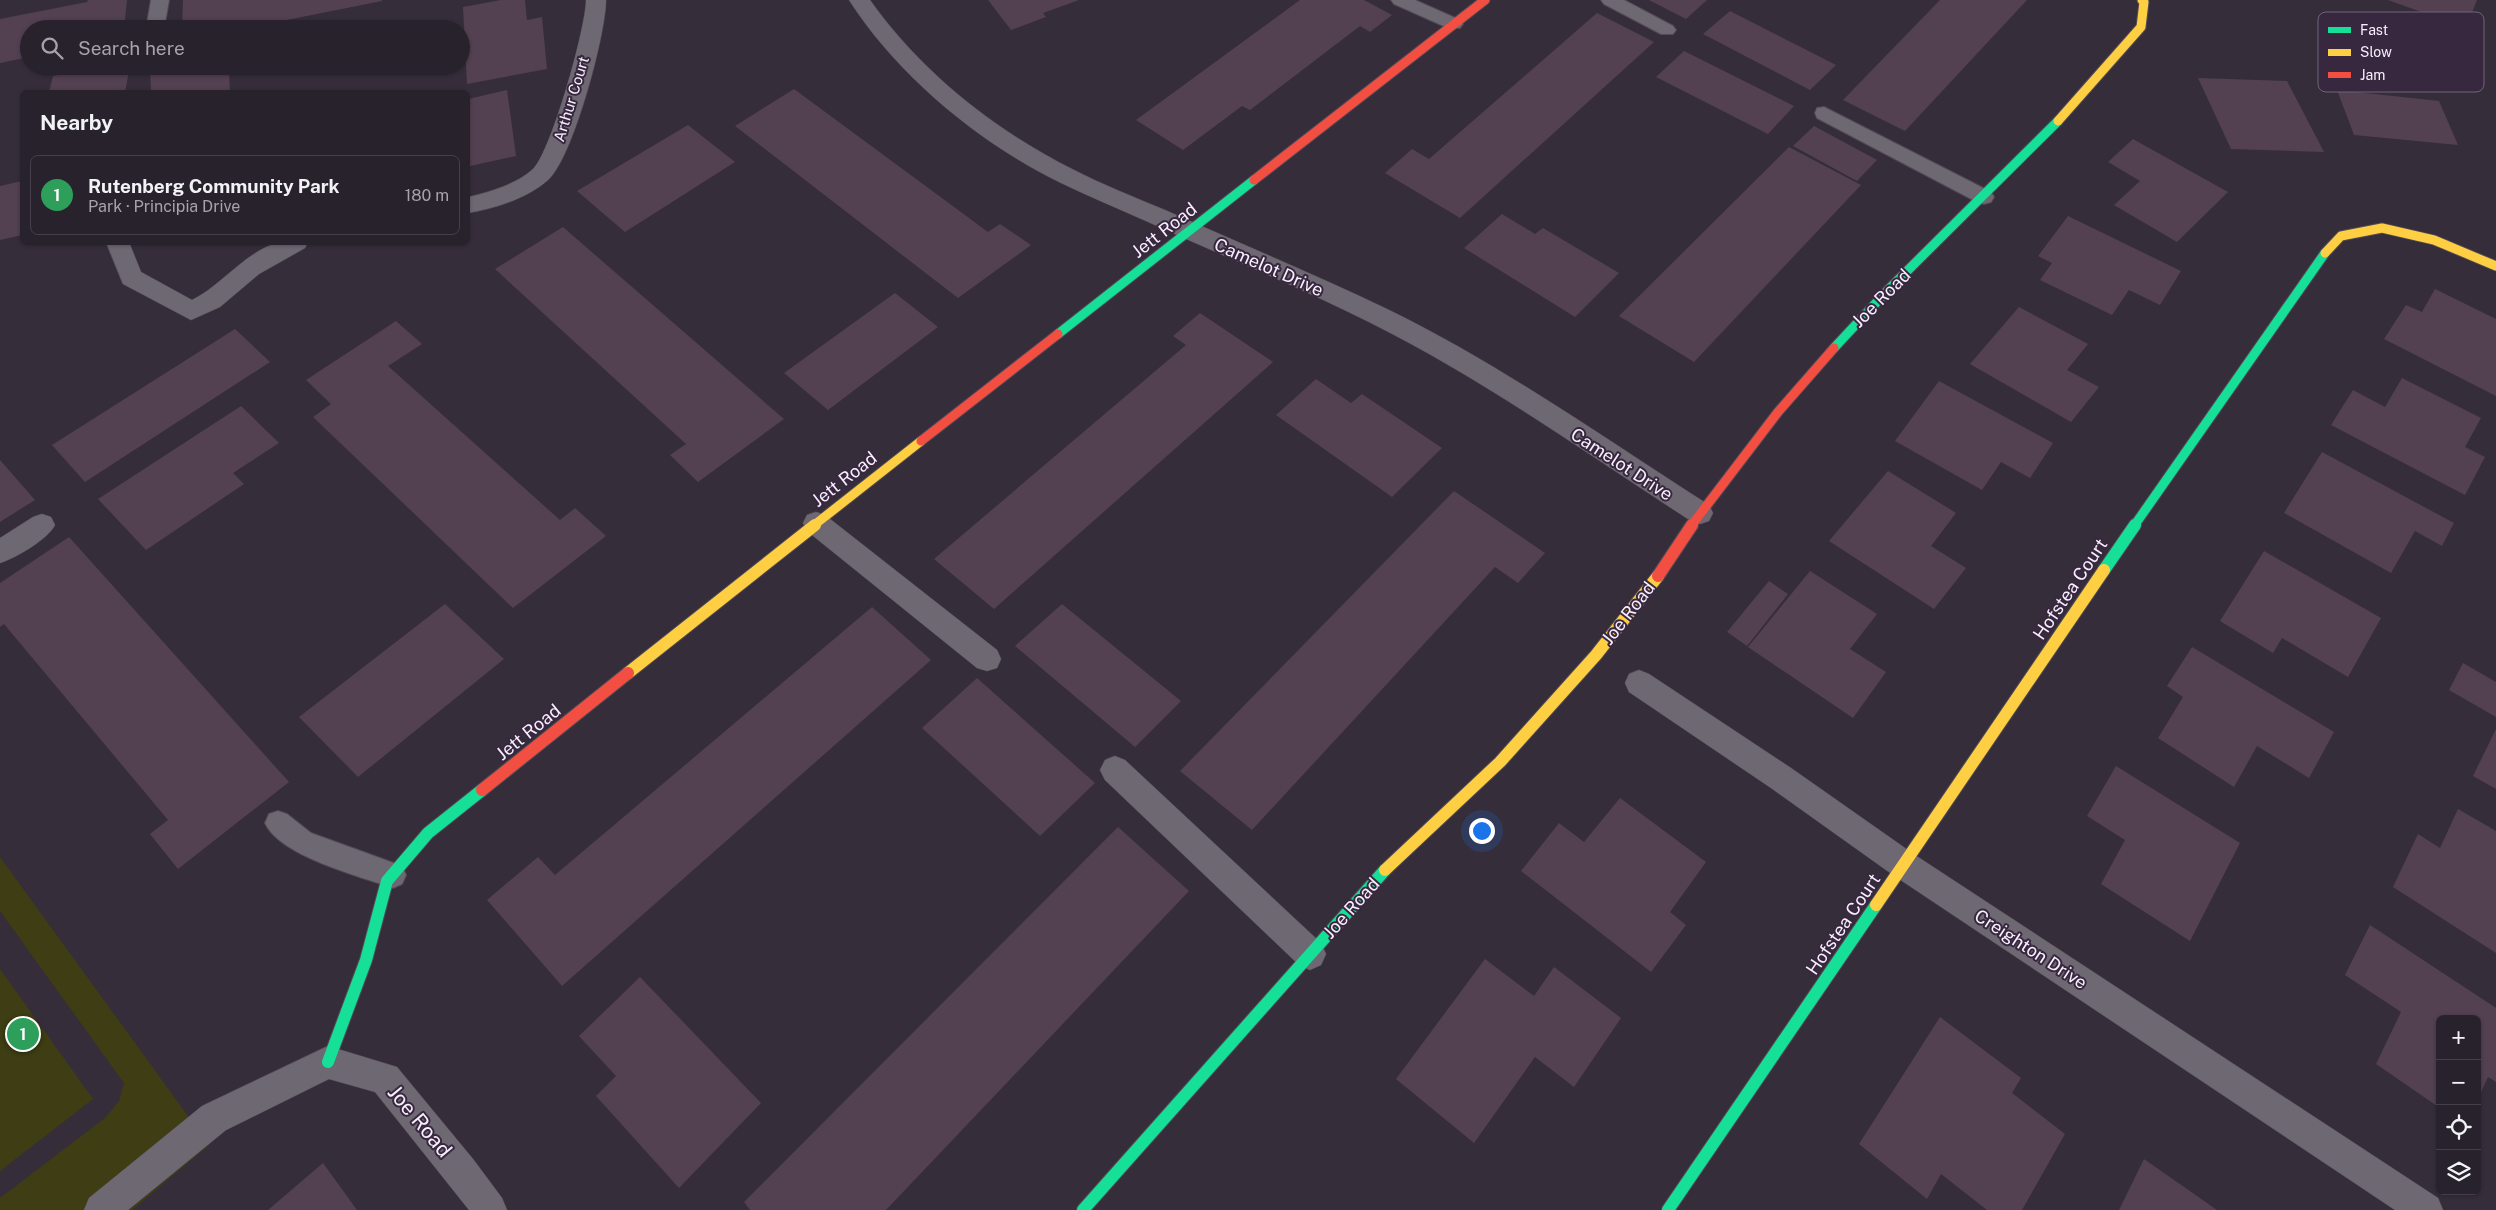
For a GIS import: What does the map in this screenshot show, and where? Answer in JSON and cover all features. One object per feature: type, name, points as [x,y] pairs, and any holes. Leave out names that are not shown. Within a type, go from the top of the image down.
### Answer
[{"type":"street","name":"Arthur Court","points":[[470,205],[494,200],[542,173],[561,138],[596,16],[596,0]]},
{"type":"street","name":"Camelot Drive","points":[[859,0],[876,24],[916,70],[943,94],[998,135],[1065,175],[1379,316],[1469,365],[1700,514]]},
{"type":"street","name":"Jett Road","points":[[328,1062],[366,960],[387,881],[428,833],[816,523],[1485,0]]},
{"type":"street","name":"Joe Road","points":[[1083,1210],[1310,954],[1422,832],[1500,762],[1583,669],[1659,574],[1700,514],[1778,412],[1858,320],[2015,167],[2126,46],[2141,27],[2144,2],[2142,0]]},
{"type":"street","name":"Hofstea Court","points":[[1668,1210],[2318,260],[2341,236],[2382,228],[2434,240],[2496,266]]},
{"type":"street","points":[[118,245],[131,278],[190,311],[212,301],[251,268],[292,245]]},
{"type":"street","points":[[816,523],[987,659]]},
{"type":"street","points":[[0,552],[42,525]]},
{"type":"street","name":"Creighton Drive","points":[[1639,683],[1782,778],[1904,865],[2426,1210]]},
{"type":"street","points":[[1115,770],[1310,954]]},
{"type":"street","name":"Joe Road","points":[[328,1062],[385,1079],[461,1171],[490,1210]]},
{"type":"street","points":[[101,1210],[214,1118],[328,1062]]},
{"type":"lane","points":[[156,20],[160,0]]},
{"type":"lane","points":[[1400,0],[1454,24]]},
{"type":"lane","points":[[1610,0],[1667,30]]},
{"type":"lane","points":[[1824,113],[1984,197]]},
{"type":"lane","points":[[278,823],[303,843],[393,875]]},
{"type":"shaded area","points":[[0,857],[209,1145],[132,1210],[0,1210],[0,1198],[105,1118],[119,1101],[124,1083],[0,911]]},
{"type":"shaded area","points":[[0,969],[93,1099],[0,1171]]},
{"type":"building","points":[[88,0],[127,0],[125,20],[20,20],[20,59],[0,63],[0,19],[87,2]]},
{"type":"building","points":[[183,0],[382,0],[287,20],[182,20]]},
{"type":"building","points":[[501,0],[525,0],[527,20],[542,17],[547,69],[467,84],[467,75],[470,75],[470,20],[464,20],[463,7]]},
{"type":"building","points":[[988,0],[1079,0],[1043,13],[1046,17],[1011,30]]},
{"type":"building","points":[[1300,0],[1364,0],[1392,15],[1370,32],[1360,26],[1250,110],[1242,106],[1183,150],[1136,120]]},
{"type":"building","points":[[1649,0],[1707,0],[1686,19]]},
{"type":"building","points":[[1940,0],[2027,0],[1905,131],[1843,100]]},
{"type":"building","points":[[2388,0],[2477,0],[2472,12],[2421,12]]},
{"type":"building","points":[[1730,11],[1836,65],[1810,90],[1703,34]]},
{"type":"building","points":[[1597,13],[1654,42],[1460,218],[1385,173],[1412,149],[1429,159]]},
{"type":"building","points":[[1684,51],[1794,106],[1768,134],[1656,77]]},
{"type":"building","points":[[128,75],[125,90],[50,90],[53,76]]},
{"type":"building","points":[[150,75],[229,75],[230,90],[151,90]]},
{"type":"building","points":[[2198,78],[2287,81],[2324,152],[2231,149]]},
{"type":"building","points":[[794,89],[988,232],[1000,224],[1031,245],[958,298],[735,126]]},
{"type":"building","points":[[507,90],[516,156],[470,166],[470,99]]},
{"type":"building","points":[[2338,92],[2356,92],[2439,101],[2458,145],[2354,135]]},
{"type":"building","points":[[688,125],[735,162],[625,232],[577,191]]},
{"type":"building","points":[[1814,126],[1877,160],[1857,181],[1793,146]]},
{"type":"building","points":[[2133,139],[2228,192],[2177,242],[2114,205],[2140,181],[2108,162]]},
{"type":"building","points":[[1789,147],[1861,185],[1694,362],[1619,316]]},
{"type":"building","points":[[20,181],[20,235],[0,240],[0,186]]},
{"type":"building","points":[[1502,214],[1535,234],[1543,228],[1619,273],[1575,317],[1464,248]]},
{"type":"building","points":[[2068,216],[2181,271],[2160,305],[2129,290],[2112,315],[2040,280],[2052,263],[2038,256]]},
{"type":"building","points":[[563,227],[784,419],[698,482],[670,455],[686,444],[495,269]]},
{"type":"building","points":[[2435,289],[2496,319],[2496,396],[2384,339],[2406,305],[2422,312]]},
{"type":"building","points":[[895,293],[938,327],[828,410],[784,373]]},
{"type":"building","points":[[2019,307],[2088,344],[2067,370],[2099,387],[2071,422],[1970,364]]},
{"type":"building","points":[[1200,313],[1273,362],[994,609],[934,559],[1186,345],[1173,336]]},
{"type":"building","points":[[396,321],[422,344],[388,366],[560,520],[575,508],[606,536],[513,608],[313,417],[331,404],[306,380]]},
{"type":"building","points":[[235,329],[270,362],[85,482],[52,445]]},
{"type":"building","points":[[2402,378],[2481,418],[2465,447],[2485,457],[2465,495],[2331,425],[2353,390],[2385,407]]},
{"type":"building","points":[[1316,379],[1351,403],[1362,394],[1442,448],[1392,497],[1276,415]]},
{"type":"building","points":[[1939,381],[2053,443],[2030,478],[2001,462],[1982,490],[1895,441]]},
{"type":"building","points":[[241,406],[279,443],[233,473],[244,484],[146,550],[98,499]]},
{"type":"building","points":[[2322,452],[2454,523],[2442,546],[2415,531],[2391,573],[2284,513]]},
{"type":"building","points":[[0,460],[35,500],[0,522]]},
{"type":"building","points":[[1888,471],[1956,513],[1931,546],[1966,568],[1934,609],[1829,541]]},
{"type":"building","points":[[1454,491],[1545,553],[1518,583],[1495,567],[1252,830],[1180,771]]},
{"type":"building","points":[[69,537],[289,782],[178,869],[150,834],[168,820],[4,624],[0,627],[0,583]]},
{"type":"building","points":[[2264,551],[2381,618],[2348,677],[2282,638],[2273,653],[2220,621]]},
{"type":"building","points":[[1810,571],[1877,614],[1850,649],[1886,672],[1853,718],[1748,647]]},
{"type":"building","points":[[1769,581],[1788,594],[1747,646],[1727,632]]},
{"type":"building","points":[[445,604],[504,659],[358,777],[299,717]]},
{"type":"building","points":[[1062,604],[1181,701],[1135,747],[1015,646]]},
{"type":"building","points":[[872,607],[931,660],[562,986],[487,900],[538,857],[555,875]]},
{"type":"building","points":[[2192,647],[2334,732],[2309,778],[2257,746],[2234,787],[2158,738],[2183,697],[2167,686]]},
{"type":"building","points":[[2463,663],[2496,682],[2496,717],[2449,690]]},
{"type":"building","points":[[977,678],[1095,783],[1040,836],[922,728]]},
{"type":"building","points":[[2496,729],[2496,789],[2473,776]]},
{"type":"building","points":[[2116,766],[2240,843],[2190,941],[2101,884],[2125,840],[2087,816]]},
{"type":"building","points":[[1620,798],[1706,862],[1670,912],[1686,925],[1651,972],[1521,871],[1559,823],[1584,842]]},
{"type":"building","points":[[2458,809],[2496,831],[2496,953],[2393,887],[2418,834],[2440,848]]},
{"type":"building","points":[[1118,827],[1189,891],[886,1210],[750,1210],[744,1202]]},
{"type":"building","points":[[2370,925],[2496,1008],[2496,1082],[2488,1077],[2481,1092],[2481,1015],[2436,1015],[2436,1105],[2376,1064],[2401,1012],[2345,975]]},
{"type":"building","points":[[1485,959],[1534,996],[1554,967],[1621,1018],[1574,1087],[1535,1057],[1474,1143],[1396,1079]]},
{"type":"building","points":[[640,977],[761,1103],[679,1188],[596,1096],[616,1076],[579,1036]]},
{"type":"building","points":[[1940,1017],[2021,1078],[2012,1093],[2065,1134],[2022,1210],[1987,1210],[1941,1174],[1927,1199],[1859,1144]]},
{"type":"building","points":[[2144,1159],[2217,1210],[2119,1210]]},
{"type":"building","points":[[323,1163],[357,1210],[268,1210]]},
{"type":"traffic: fast","points":[[1834,348],[1888,290],[2031,150],[2058,121]]},
{"type":"traffic: fast","points":[[1058,334],[1254,180]]},
{"type":"traffic: fast","points":[[2104,570],[2325,253]]},
{"type":"traffic: fast","points":[[328,1062],[366,960],[387,881],[428,833],[482,790]]},
{"type":"traffic: fast","points":[[1083,1210],[1385,870]]},
{"type":"traffic: fast","points":[[1668,1210],[1876,905]]},
{"type":"traffic: slow","points":[[2058,121],[2141,27],[2144,2],[2142,0]]},
{"type":"traffic: slow","points":[[2325,253],[2341,236],[2382,228],[2434,240],[2496,266]]},
{"type":"traffic: slow","points":[[628,673],[921,441]]},
{"type":"traffic: slow","points":[[1876,905],[2104,570]]},
{"type":"traffic: slow","points":[[1385,870],[1500,762],[1596,655],[1658,576]]},
{"type":"traffic: jam","points":[[1254,180],[1485,0]]},
{"type":"traffic: jam","points":[[921,441],[1058,334]]},
{"type":"traffic: jam","points":[[1658,576],[1700,513],[1778,412],[1834,348]]},
{"type":"traffic: jam","points":[[482,790],[628,673]]},
{"type":"place","name":"Rutenberg Community Park","points":[[23,1034]]}]
